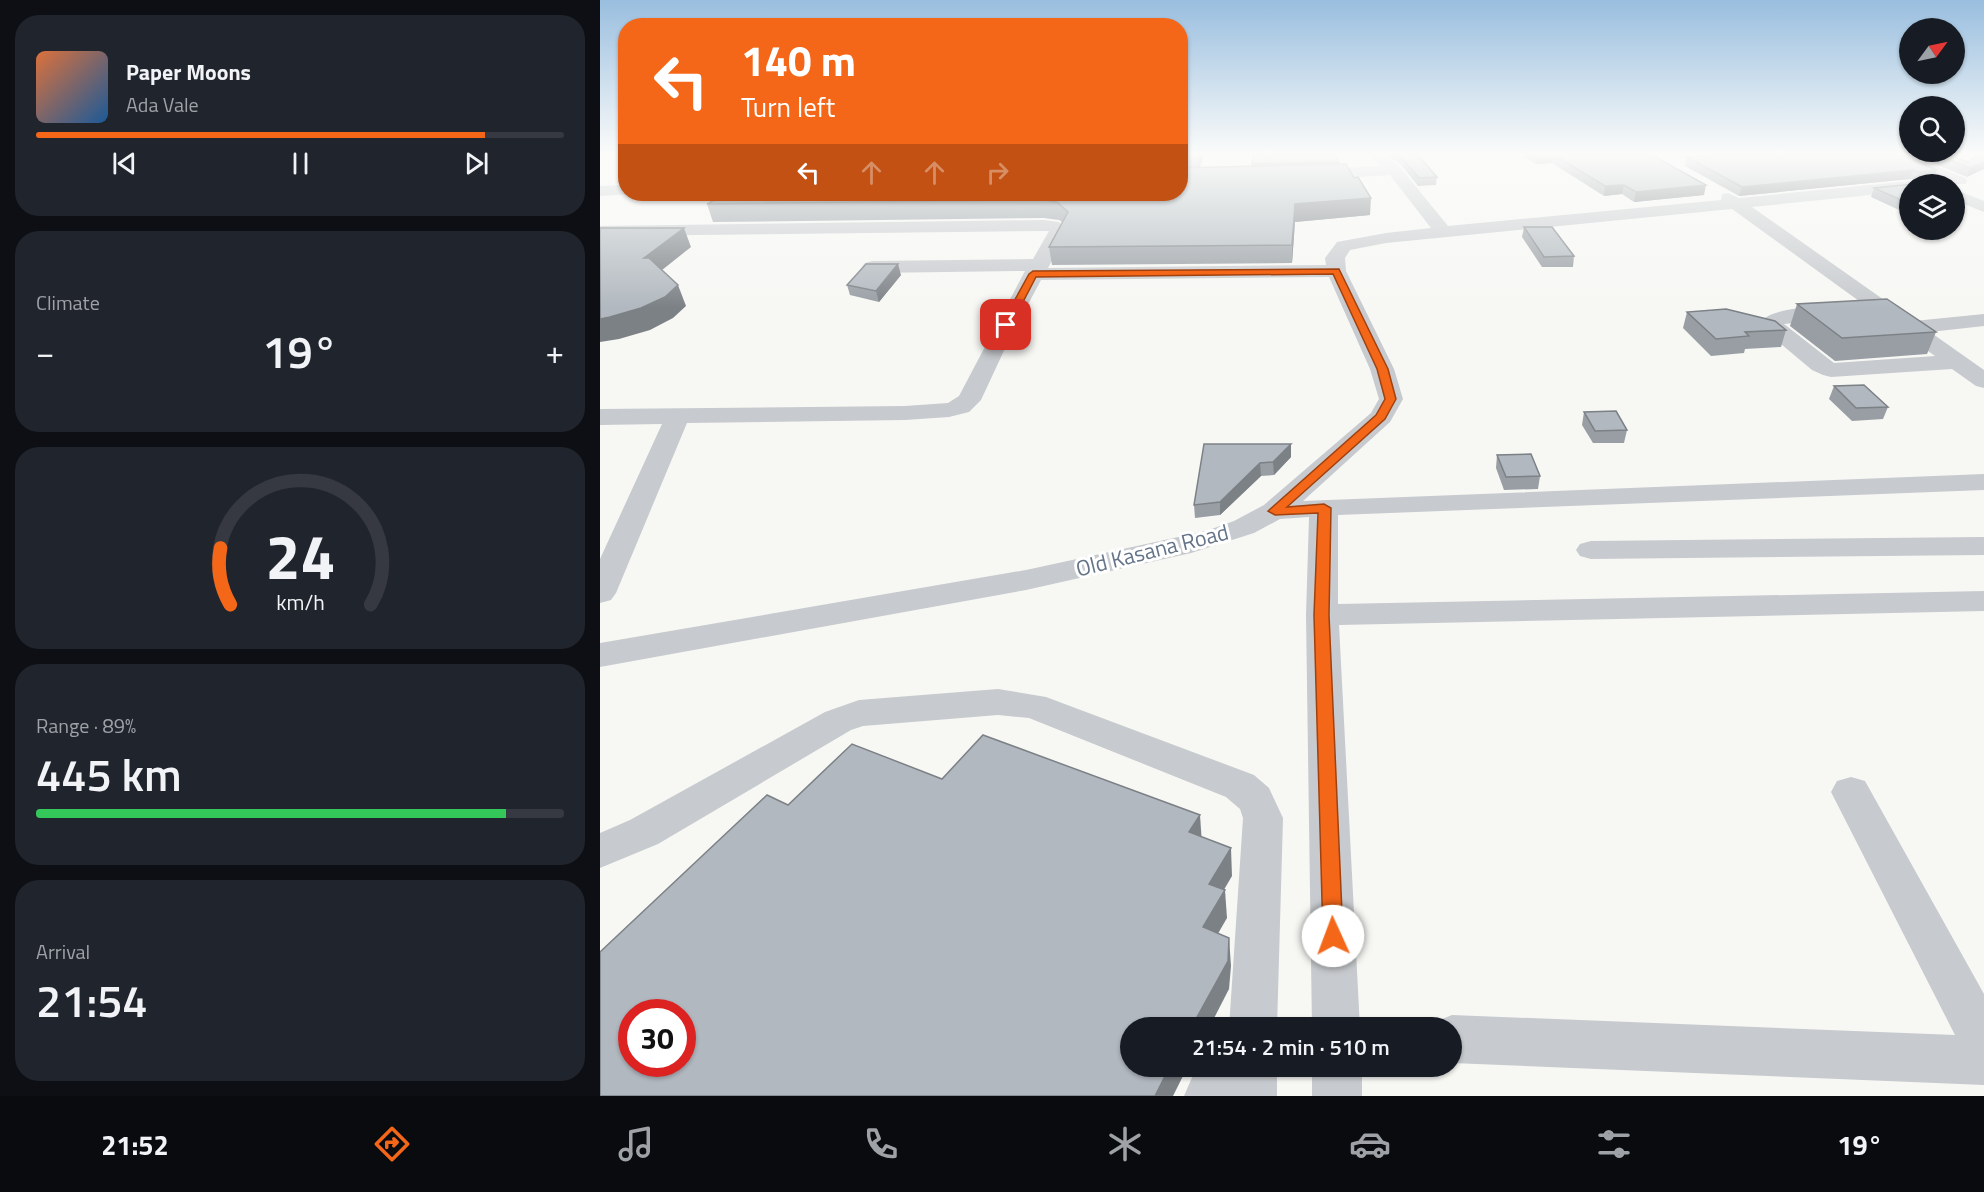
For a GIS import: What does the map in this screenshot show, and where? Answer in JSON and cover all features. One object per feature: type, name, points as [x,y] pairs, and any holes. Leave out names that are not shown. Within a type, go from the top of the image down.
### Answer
[{"type":"street","points":[[1423,206],[1443,232]]},
{"type":"street","points":[[872,267],[1336,271],[1335,258],[1344,246],[1373,240],[1652,206]]},
{"type":"street","points":[[1739,206],[1984,381]]},
{"type":"street","points":[[600,231],[695,223],[1009,225],[1057,227],[1058,233],[1036,270],[969,400],[960,407],[905,413],[600,417]]},
{"type":"street","name":"Old Kasana Road","points":[[600,655],[1026,580],[1180,548],[1244,527],[1275,511],[1381,417],[1391,399],[1383,369],[1336,271]]},
{"type":"street","points":[[1886,311],[1785,317],[1774,319],[1770,323],[1820,364],[1831,369],[1958,362]]},
{"type":"street","points":[[1910,328],[1984,320]]},
{"type":"street","points":[[600,591],[678,416]]},
{"type":"street","points":[[1275,511],[1984,482]]},
{"type":"street","points":[[1324,508],[1322,615],[1336,1017]]},
{"type":"street","points":[[1591,550],[1984,546]]},
{"type":"street","points":[[1322,615],[1984,601]]},
{"type":"street","points":[[600,851],[644,832],[838,721],[859,713],[998,702],[1033,706],[1240,786],[1252,794],[1260,804],[1263,818],[1250,1017]]},
{"type":"street","points":[[1851,792],[1984,1041]]},
{"type":"street","points":[[1462,1039],[1984,1061]]},
{"type":"street","points":[[1209,1096],[1218,1077]]},
{"type":"street","points":[[1252,1077],[1252,1096]]},
{"type":"street","points":[[1337,1077],[1337,1096]]},
{"type":"building","points":[[1062,206],[1295,206],[1292,245],[1049,247],[1068,212]]},
{"type":"building","points":[[1524,227],[1552,227],[1574,256],[1544,257]]},
{"type":"building","points":[[600,228],[684,228],[644,258],[649,258],[678,285],[665,297],[641,308],[600,319]]},
{"type":"building","points":[[866,264],[898,264],[876,291],[847,285]]},
{"type":"building","points":[[1887,299],[1936,332],[1842,338],[1797,304]]},
{"type":"building","points":[[1726,309],[1775,321],[1786,330],[1745,332],[1749,336],[1716,339],[1687,312]]},
{"type":"building","points":[[1864,385],[1888,407],[1856,408],[1834,386]]},
{"type":"building","points":[[1616,411],[1627,430],[1595,431],[1584,412]]},
{"type":"building","points":[[1204,444],[1291,444],[1273,462],[1260,463],[1220,502],[1194,505]]},
{"type":"building","points":[[1531,454],[1540,476],[1506,477],[1497,455]]},
{"type":"building","points":[[983,735],[1200,815],[1189,832],[1231,848],[1209,884],[1225,890],[1203,927],[1229,938],[1228,961],[1197,1017],[1120,1017],[1120,1077],[1164,1077],[1155,1096],[600,1096],[600,952],[767,795],[788,805],[852,744],[942,779]]},
{"type":"route","points":[[1006,325],[1033,274],[1336,271],[1364,325],[1383,369],[1391,399],[1381,417],[1275,511],[1324,508],[1322,615],[1333,936]]}]
